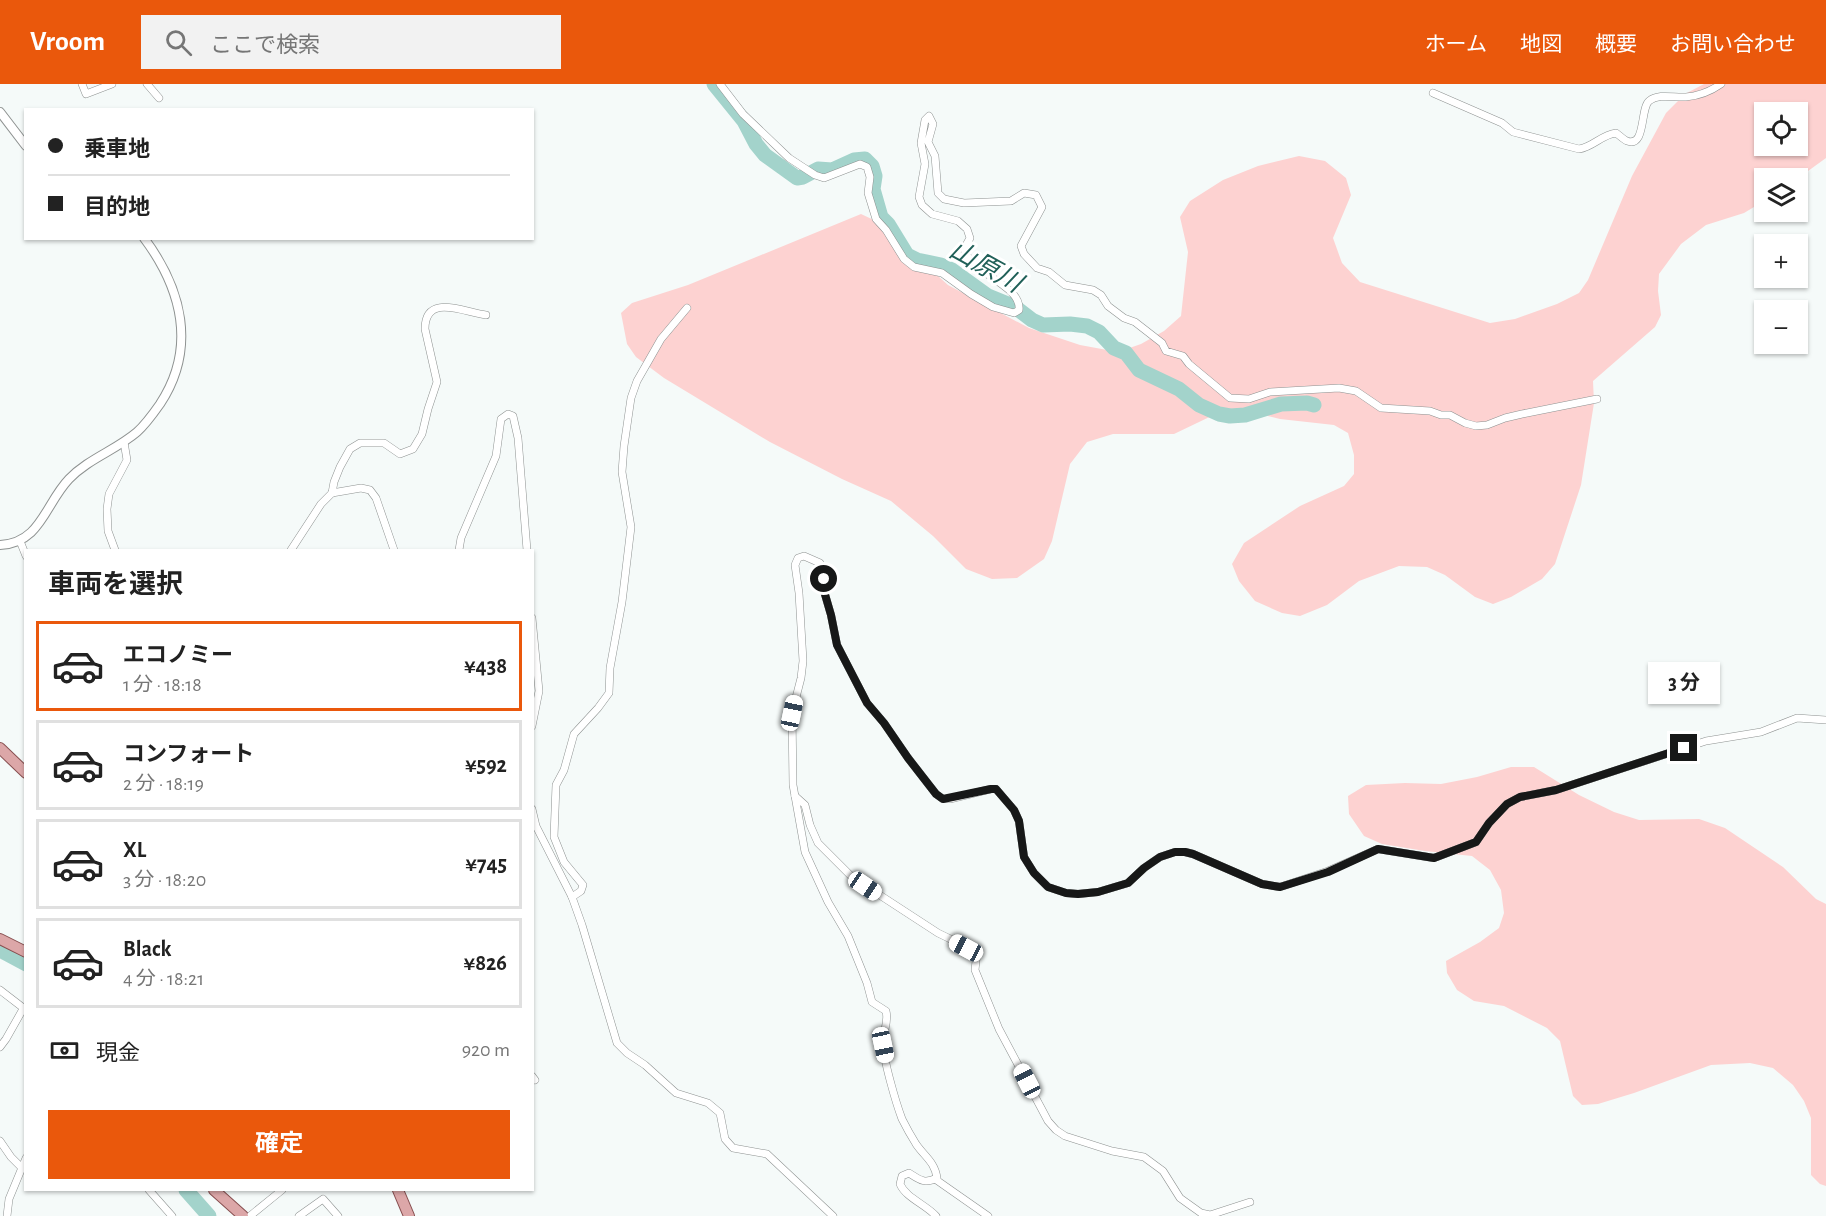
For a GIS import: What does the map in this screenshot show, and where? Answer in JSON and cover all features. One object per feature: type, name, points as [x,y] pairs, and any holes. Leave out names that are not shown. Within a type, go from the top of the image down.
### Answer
[{"type":"main road","points":[[0,748],[24,771]]},
{"type":"main road","points":[[0,939],[24,951]]},
{"type":"main road","points":[[215,1191],[243,1216]]},
{"type":"main road","points":[[398,1191],[409,1216]]},
{"type":"street","points":[[82,84],[86,94],[112,84]]},
{"type":"street","points":[[147,84],[159,98]]},
{"type":"street","points":[[720,84],[743,114],[789,158],[815,176],[824,178],[860,164],[867,167],[870,177],[868,193],[876,219],[886,230],[904,260],[914,267],[942,273],[993,307],[1014,313],[1018,310],[1019,304],[1015,295],[976,268],[966,257],[964,249],[970,238],[967,229],[957,221],[932,214],[922,205],[919,197],[925,164],[921,143],[925,120],[929,116],[933,124],[928,142],[935,156],[938,193],[944,199],[964,203],[1011,201],[1024,193],[1036,195],[1042,207],[1022,246],[1024,254],[1037,268],[1049,272],[1065,285],[1093,290],[1101,295],[1108,306],[1124,318],[1135,322],[1162,343],[1166,351],[1183,356],[1189,364],[1230,398],[1249,399],[1270,392],[1339,388],[1356,391],[1381,408],[1430,411],[1450,415],[1476,426],[1597,399]]},
{"type":"street","points":[[1433,93],[1502,123],[1513,132],[1579,149],[1587,148],[1608,134],[1616,133],[1634,142],[1641,133],[1645,107],[1649,100],[1658,97],[1696,95],[1721,84]]},
{"type":"street","points":[[0,112],[24,143]]},
{"type":"street","points":[[0,545],[20,541],[37,526],[70,478],[138,431],[151,417],[166,394],[176,371],[181,347],[181,318],[171,283],[145,240]]},
{"type":"street","points":[[292,549],[321,504],[332,493],[340,467],[350,449],[360,443],[384,443],[400,454],[413,448],[422,434],[437,382],[425,329],[425,321],[430,312],[437,308],[454,307],[486,315]]},
{"type":"street","points":[[572,897],[581,891],[583,885],[564,862],[554,837],[556,785],[564,770],[574,734],[609,693],[610,668],[622,602],[631,527],[622,472],[631,398],[637,381],[660,339],[687,309]]},
{"type":"street","points":[[459,549],[461,538],[496,456],[501,419],[508,414],[513,416],[518,438],[527,549]]},
{"type":"street","points":[[115,549],[108,531],[107,509],[109,495],[127,460],[124,442]]},
{"type":"street","points":[[332,493],[361,488],[370,490],[376,498],[394,549]]},
{"type":"street","points":[[20,541],[24,551]]},
{"type":"street","points":[[936,1216],[903,1190],[900,1184],[902,1176],[909,1173],[922,1181],[929,1182],[937,1178],[936,1168],[916,1144],[903,1120],[883,1045],[888,1019],[886,1011],[872,1002],[848,936],[828,902],[805,852],[793,785],[792,713],[803,661],[795,565],[798,558],[804,556],[820,563],[837,645],[867,703],[936,794],[943,799],[950,799],[996,789],[1014,810],[1019,821],[1024,857],[1034,873],[1048,887],[1066,893],[1098,892],[1128,883],[1160,857],[1175,852],[1193,854],[1262,884],[1280,887],[1328,872],[1378,849],[1434,858],[1476,842],[1489,823],[1507,804],[1520,797],[1556,790],[1706,741],[1761,732],[1797,718],[1826,720]]},
{"type":"street","points":[[534,642],[538,691],[534,714]]},
{"type":"street","points":[[795,796],[805,805],[818,843],[852,877],[938,933],[977,952],[975,970],[999,1029],[1048,1121],[1056,1130],[1065,1136],[1112,1151],[1144,1157],[1163,1171],[1180,1198],[1201,1214],[1210,1215],[1250,1202]]},
{"type":"street","points":[[534,818],[536,826],[572,897],[617,1043],[676,1093],[708,1103],[720,1113],[726,1139],[733,1148],[767,1154],[833,1216]]},
{"type":"street","points":[[0,990],[24,1010],[0,1047]]},
{"type":"street","points":[[0,1141],[21,1167]]},
{"type":"street","points":[[7,1216],[9,1199],[24,1162]]},
{"type":"street","points":[[935,1179],[988,1216]]},
{"type":"street","points":[[150,1191],[172,1216]]},
{"type":"street","points":[[250,1216],[281,1191]]},
{"type":"street","points":[[299,1216],[323,1199],[338,1216]]},
{"type":"shaded area","points":[[1704,84],[1826,84],[1826,158],[1808,171],[1808,168],[1754,168],[1754,207],[1744,213],[1706,225],[1681,244],[1659,274],[1658,291],[1661,315],[1655,327],[1593,381],[1594,403],[1581,485],[1555,564],[1542,579],[1511,597],[1493,604],[1475,597],[1445,575],[1427,567],[1399,566],[1359,581],[1327,605],[1300,616],[1282,613],[1255,601],[1239,581],[1232,564],[1244,543],[1300,506],[1344,486],[1354,474],[1354,455],[1348,433],[1334,425],[1280,419],[1247,411],[1222,411],[1174,434],[1113,434],[1087,442],[1070,464],[1052,541],[1044,559],[1017,578],[992,579],[966,569],[933,536],[891,501],[770,442],[664,378],[636,357],[627,344],[621,313],[632,303],[688,285],[861,214],[878,222],[948,285],[1029,328],[1080,345],[1118,352],[1141,344],[1164,331],[1181,316],[1188,252],[1180,217],[1190,201],[1223,180],[1258,166],[1299,156],[1325,161],[1346,178],[1351,195],[1333,238],[1342,263],[1360,282],[1490,323],[1515,319],[1557,304],[1579,293],[1588,280],[1632,176],[1666,113],[1685,94]]},
{"type":"shaded area","points":[[1511,767],[1534,767],[1579,795],[1614,812],[1639,820],[1699,819],[1725,828],[1783,867],[1816,899],[1826,904],[1826,1186],[1820,1184],[1811,1175],[1811,1118],[1804,1101],[1793,1085],[1773,1068],[1750,1063],[1711,1065],[1634,1093],[1598,1104],[1582,1105],[1573,1096],[1560,1041],[1547,1028],[1504,1006],[1474,1001],[1457,990],[1447,973],[1446,961],[1480,942],[1499,928],[1504,913],[1501,890],[1490,870],[1472,856],[1382,844],[1364,836],[1349,814],[1348,796],[1366,785],[1441,784]]},
{"type":"waterway","name":"山原川","points":[[714,84],[744,121],[756,144],[765,155],[797,178],[818,169],[832,170],[854,160],[865,159],[872,166],[875,176],[873,189],[881,217],[888,224],[907,255],[952,270],[988,296],[1015,307],[1043,325],[1087,326],[1099,332],[1114,348],[1126,353],[1139,370],[1179,389],[1199,405],[1219,414],[1245,415],[1281,404],[1314,405]]},
{"type":"waterway","points":[[0,950],[24,963]]},
{"type":"waterway","points":[[187,1191],[209,1216]]},
{"type":"route","points":[[824,579],[824,591],[837,645],[867,703],[908,758],[936,794],[943,799],[996,789],[1014,810],[1019,821],[1024,857],[1034,873],[1048,887],[1066,893],[1098,892],[1128,883],[1160,857],[1175,852],[1193,854],[1262,884],[1280,887],[1328,872],[1378,849],[1434,858],[1476,842],[1489,823],[1507,804],[1520,797],[1556,790],[1684,748]]}]
